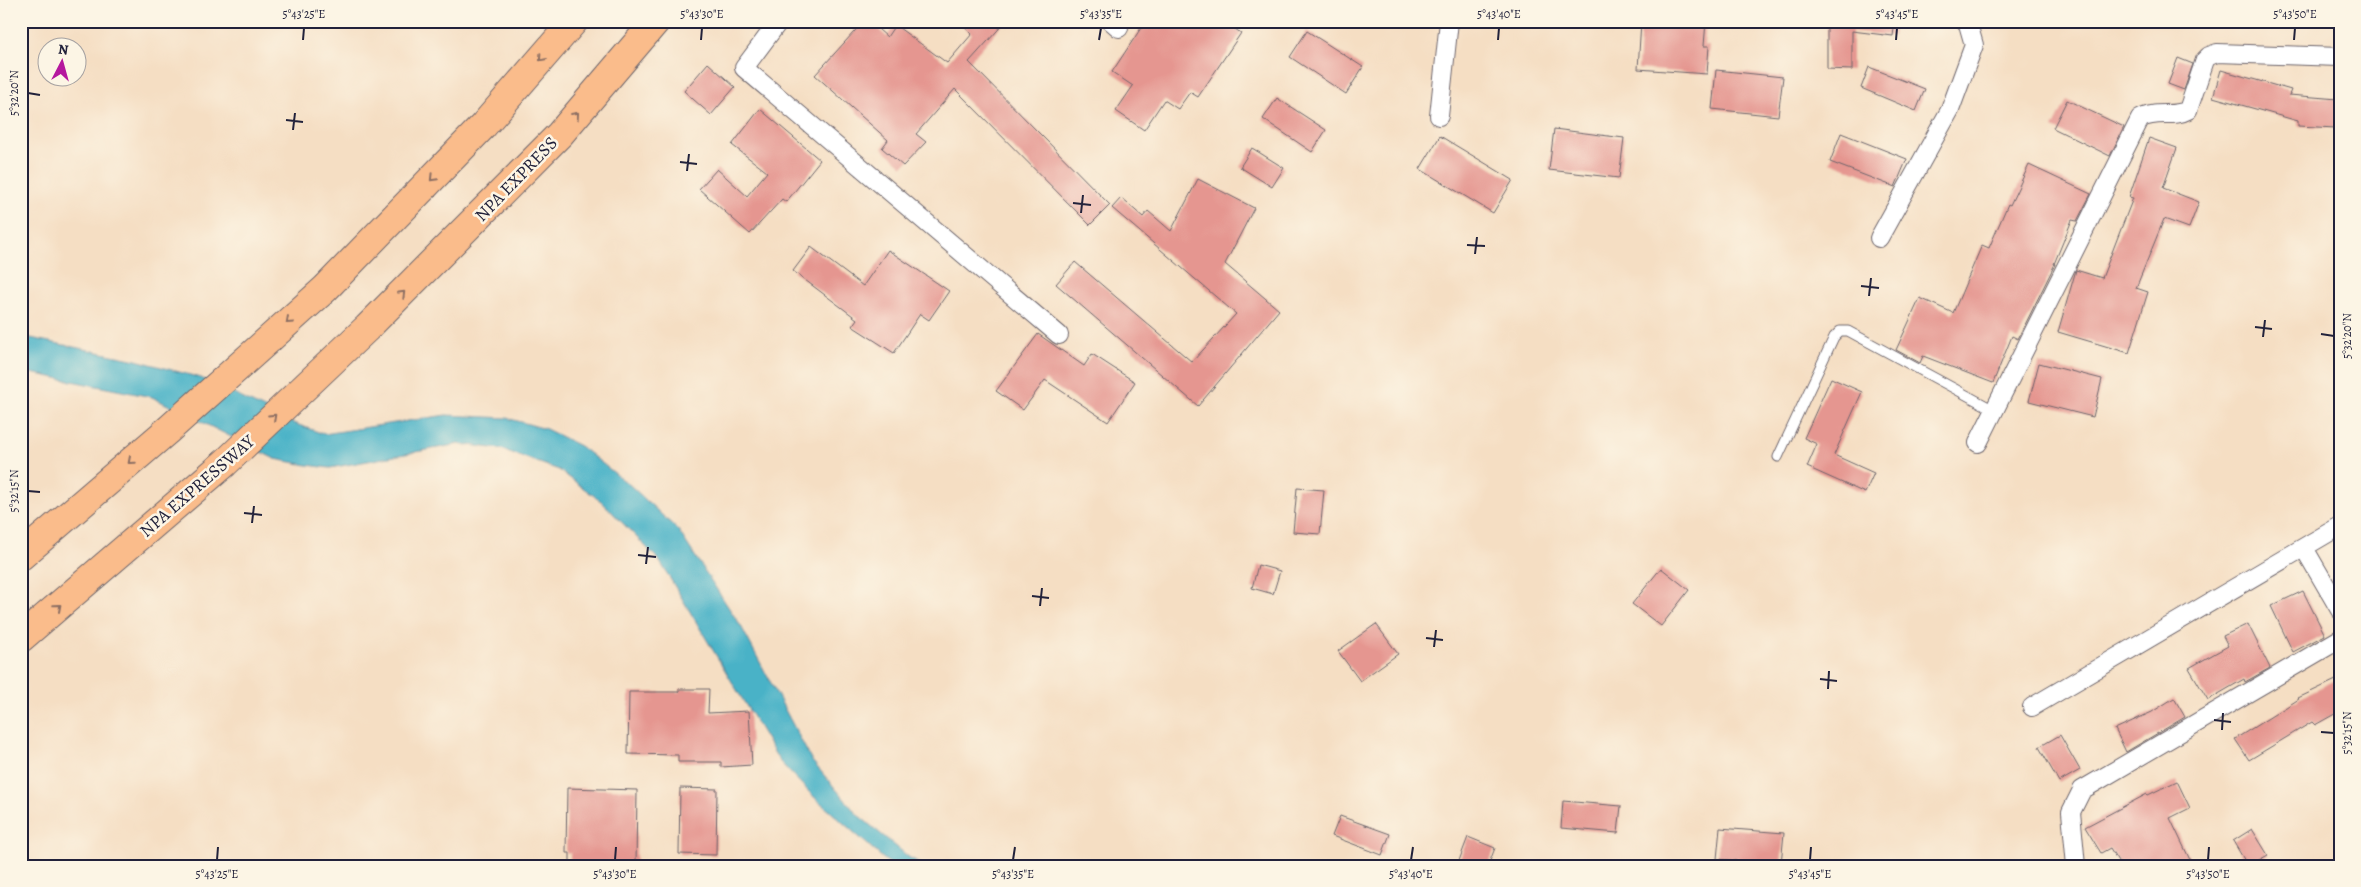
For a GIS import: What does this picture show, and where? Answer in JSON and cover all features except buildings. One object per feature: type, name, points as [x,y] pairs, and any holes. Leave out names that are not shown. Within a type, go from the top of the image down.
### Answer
[{"type":"main road","points":[[21,556],[168,430],[325,289],[483,126],[574,21]]},
{"type":"main road","name":"NPA EXPRESS","points":[[368,328],[560,134],[656,21]]},
{"type":"main road","name":"NPA EXPRESSWAY","points":[[21,638],[225,463],[368,328]]},
{"type":"street","points":[[779,21],[744,68],[1059,335]]},
{"type":"street","points":[[1440,116],[1449,21]]},
{"type":"street","points":[[1879,238],[1950,110],[1974,45],[1968,24],[1965,21]]},
{"type":"street","points":[[1978,443],[2140,119],[2147,114],[2183,113],[2188,110],[2205,60],[2216,53],[2340,57]]},
{"type":"street","points":[[2032,706],[2340,526]]},
{"type":"street","points":[[2304,548],[2340,610]]},
{"type":"street","points":[[2076,866],[2071,812],[2082,790],[2340,639]]},
{"type":"lane","points":[[1778,457],[1834,337],[1840,331],[1848,331],[1994,410]]},
{"type":"water","points":[[21,336],[136,360],[201,378],[293,423],[324,434],[446,415],[507,418],[546,429],[580,446],[631,486],[678,530],[742,628],[812,761],[858,815],[910,858],[925,866],[894,866],[885,860],[813,796],[780,762],[659,560],[601,501],[559,470],[501,449],[459,444],[330,468],[275,459],[152,397],[21,371]]}]
